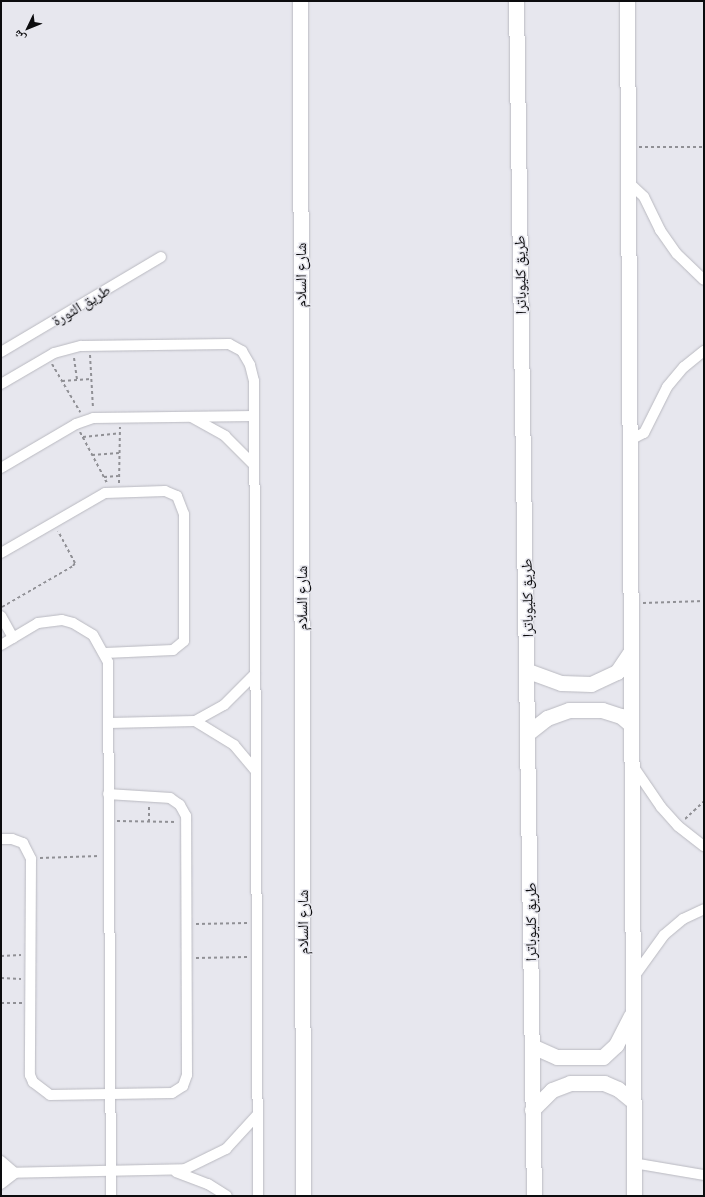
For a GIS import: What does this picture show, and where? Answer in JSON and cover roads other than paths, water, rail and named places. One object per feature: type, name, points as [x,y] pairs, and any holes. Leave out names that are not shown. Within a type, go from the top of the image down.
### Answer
[{"type":"main road","name":"شارع السلام","points":[[300,1],[303,1196]]},
{"type":"main road","name":"طريق كليوباترا","points":[[516,1],[529,732],[534,1196]]},
{"type":"main road","points":[[626,1],[628,604],[634,1196]]},
{"type":"main road","points":[[528,671],[560,683],[591,684],[617,672],[629,654]]},
{"type":"main road","points":[[529,732],[547,718],[569,710],[602,710],[621,716],[629,723]]},
{"type":"main road","points":[[532,1046],[557,1057],[602,1057],[616,1045],[632,1013]]},
{"type":"main road","points":[[532,1110],[552,1090],[570,1083],[604,1083],[618,1089],[633,1101]]},
{"type":"street","points":[[627,181],[644,197],[660,230],[677,254],[704,280]]},
{"type":"street","name":"طريق الثورة","points":[[1,352],[161,257]]},
{"type":"street","points":[[1,384],[47,356],[72,347],[90,346],[221,343],[236,346],[246,357],[252,373],[254,416],[258,1196]]},
{"type":"street","points":[[628,441],[644,433],[668,388],[684,367],[704,351]]},
{"type":"street","points":[[1,468],[84,421],[120,418],[254,416]]},
{"type":"street","points":[[189,417],[225,436],[254,465]]},
{"type":"street","points":[[1,553],[92,499],[115,492],[166,491],[181,501],[184,514],[185,637],[181,646],[173,650],[105,653]]},
{"type":"street","points":[[1,616],[13,638]]},
{"type":"street","points":[[1,645],[38,623],[62,620],[74,623],[93,635],[105,653],[109,723],[109,1094],[111,1196]]},
{"type":"street","points":[[109,723],[195,721],[224,705],[255,674]]},
{"type":"street","points":[[195,721],[234,745],[256,771]]},
{"type":"street","points":[[630,761],[678,826],[704,846]]},
{"type":"street","points":[[1,839],[12,838],[23,843],[31,859],[30,1075],[37,1088],[50,1095],[172,1093],[183,1086],[187,1075],[186,822],[184,810],[176,800],[149,796],[108,794]]},
{"type":"street","points":[[632,980],[664,934],[683,919],[704,909]]},
{"type":"street","points":[[174,1171],[217,1155],[235,1142],[257,1115]]},
{"type":"street","points":[[1,1161],[15,1173]]},
{"type":"street","points":[[634,1162],[704,1175]]},
{"type":"street","points":[[1,1173],[174,1171],[197,1178],[227,1196]]},
{"type":"street","points":[[1,1184],[15,1173]]}]
